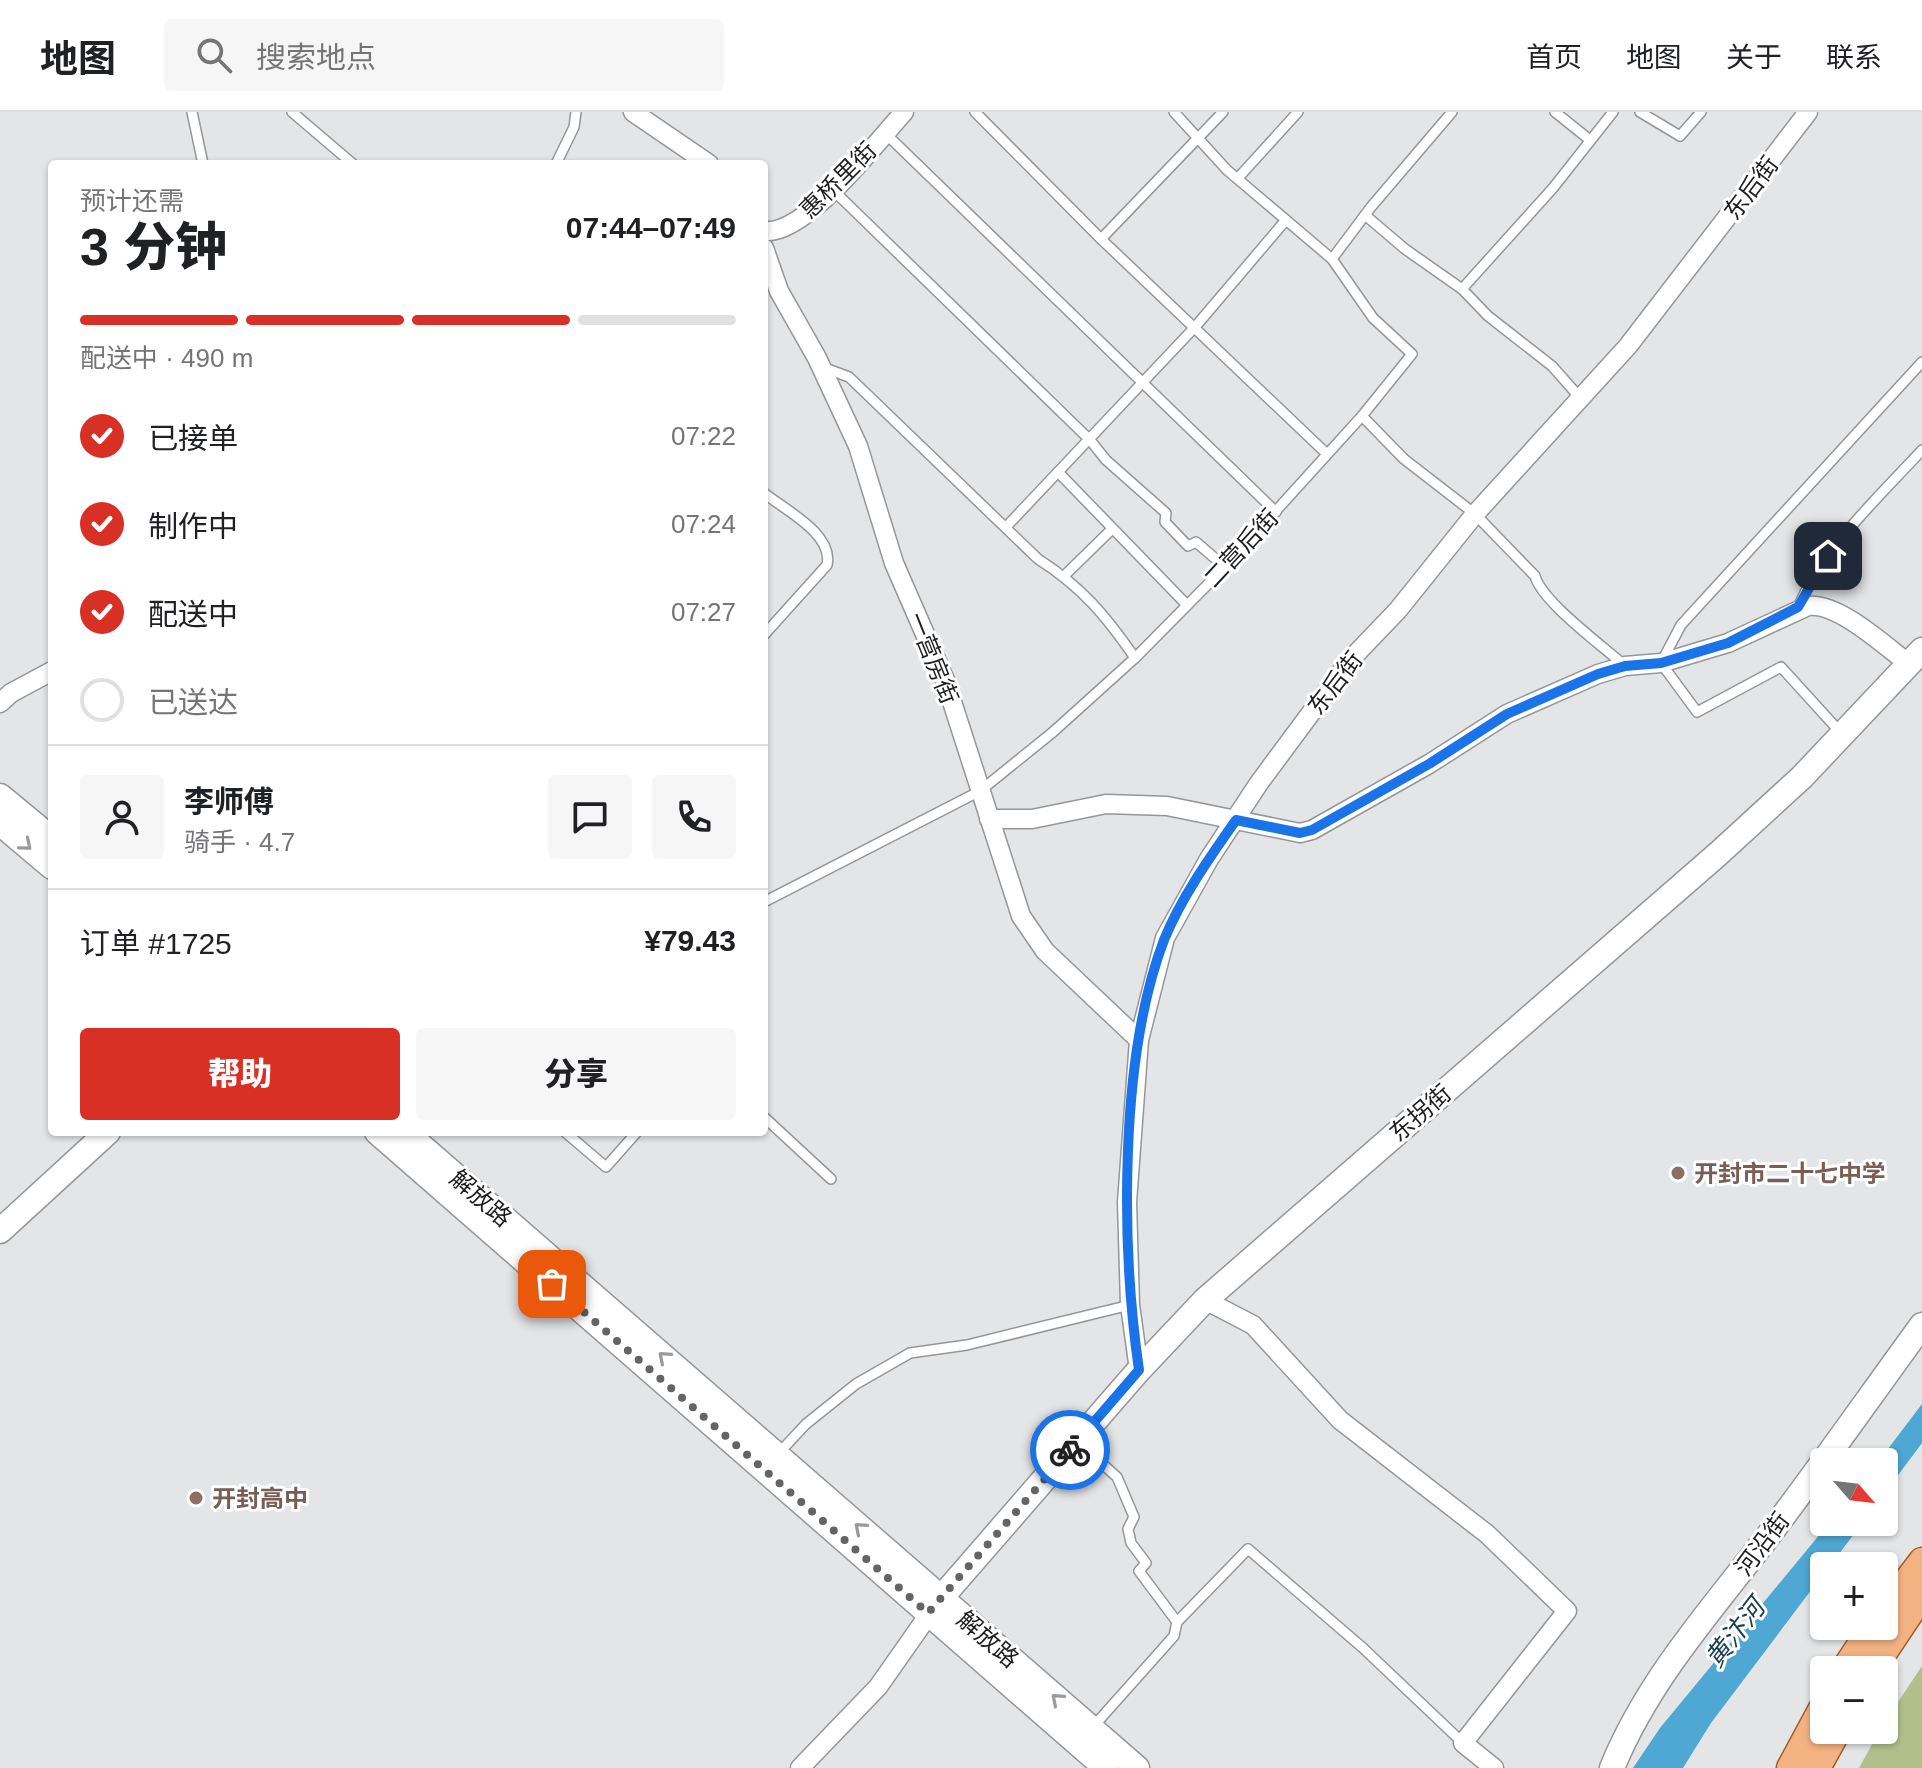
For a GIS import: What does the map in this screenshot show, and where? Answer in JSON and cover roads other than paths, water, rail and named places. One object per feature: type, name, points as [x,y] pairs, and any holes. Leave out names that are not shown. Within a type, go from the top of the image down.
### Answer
[{"type":"main road","name":"东拐街","points":[[934,1605],[1139,1370],[1205,1300],[1718,854],[1843,735],[1916,657]]},
{"type":"main road","points":[[0,796],[48,836]]},
{"type":"main road","points":[[0,823],[48,864]]},
{"type":"main road","points":[[0,1231],[104,1136]]},
{"type":"main road","name":"解放路","points":[[382,1136],[934,1605],[1137,1768]]},
{"type":"main road","name":"解放路","points":[[410,1136],[776,1455],[1106,1768]]},
{"type":"main road","name":"河沿街","points":[[1612,1768],[1633,1718],[1652,1687],[1777,1525],[1922,1325]]},
{"type":"main road","points":[[1898,1593],[1922,1561]]},
{"type":"main road","points":[[1881,1656],[1922,1595]]},
{"type":"main road","points":[[1790,1768],[1810,1731]]},
{"type":"main road","points":[[1817,1768],[1830,1744]]},
{"type":"street","points":[[633,112],[703,160]]},
{"type":"street","name":"惠桥里街","points":[[768,231],[777,232],[793,225],[833,190],[904,112]]},
{"type":"street","name":"东后街","points":[[1139,1370],[1130,1305],[1127,1202],[1139,1040],[1165,938],[1236,820],[1351,659],[1398,610],[1475,514],[1582,400],[1670,296],[1808,112]]},
{"type":"street","name":"一营房街","points":[[768,259],[779,291],[822,367],[858,446],[894,563],[945,680],[1028,929],[1045,951],[1139,1040]]},
{"type":"street","points":[[989,819],[1032,819],[1106,804],[1167,806],[1300,833],[1312,830],[1429,764],[1507,714],[1625,666],[1661,663],[1728,643],[1798,607],[1817,604],[1828,608],[1916,657]]},
{"type":"street","points":[[0,703],[11,693],[48,673]]},
{"type":"street","points":[[1205,1300],[1253,1325],[1340,1420],[1487,1534],[1567,1611],[1463,1743],[1494,1768]]},
{"type":"street","points":[[800,1768],[878,1687],[934,1605]]},
{"type":"lane","points":[[192,112],[202,160]]},
{"type":"lane","points":[[292,112],[348,160]]},
{"type":"lane","points":[[562,160],[576,112]]},
{"type":"lane","points":[[975,112],[1101,239],[1327,454]]},
{"type":"lane","name":"二营后街","points":[[768,900],[980,791],[1053,732],[1135,658],[1225,567],[1362,416],[1412,354],[1373,318],[1332,259],[1238,178],[1174,112]]},
{"type":"lane","points":[[1101,239],[1223,112]]},
{"type":"lane","points":[[1238,178],[1298,112]]},
{"type":"lane","points":[[1332,259],[1452,112]]},
{"type":"lane","points":[[1555,112],[1590,140]]},
{"type":"lane","points":[[1462,289],[1613,112]]},
{"type":"lane","points":[[1640,112],[1680,136],[1701,112]]},
{"type":"lane","points":[[885,133],[1276,512]]},
{"type":"lane","points":[[833,190],[1090,440],[1106,460],[1166,513],[1165,522],[1188,546],[1196,542],[1225,567]]},
{"type":"lane","points":[[1365,215],[1405,249],[1462,289],[1488,316],[1552,366],[1582,400]]},
{"type":"lane","points":[[1006,527],[1195,327],[1286,220]]},
{"type":"lane","points":[[1843,735],[1781,667],[1697,712],[1661,663],[1681,625],[1922,362]]},
{"type":"lane","points":[[822,367],[849,377],[1038,559],[1064,576],[1101,609],[1135,658]]},
{"type":"lane","points":[[1362,416],[1404,459],[1475,514],[1535,576],[1537,584],[1552,600],[1625,666]]},
{"type":"lane","points":[[1798,607],[1816,573],[1841,539],[1922,450]]},
{"type":"lane","points":[[1058,472],[1187,605]]},
{"type":"lane","points":[[768,496],[825,541],[829,554],[827,565],[768,631]]},
{"type":"lane","points":[[1064,576],[1111,530]]},
{"type":"lane","points":[[768,1121],[831,1179]]},
{"type":"lane","points":[[570,1136],[606,1167],[633,1136]]},
{"type":"lane","points":[[776,1455],[806,1424],[856,1384],[910,1353],[967,1345],[1130,1305]]},
{"type":"lane","points":[[1077,1441],[1117,1477],[1134,1517],[1128,1529],[1131,1543],[1146,1563],[1139,1571],[1177,1622]]},
{"type":"lane","points":[[1091,1729],[1174,1636],[1177,1622],[1248,1549],[1363,1648],[1463,1743]]},
{"type":"water","points":[[1922,1404],[1922,1443],[1898,1475],[1898,1448],[1889,1448]]},
{"type":"water","points":[[1818,1536],[1852,1536],[1840,1552],[1810,1552],[1810,1592],[1711,1723],[1683,1768],[1633,1768],[1660,1728]]},
{"type":"place","name":"开封市二十七中学","points":[[1678,1173]]},
{"type":"place","name":"开封高中","points":[[196,1498]]},
{"type":"water label","name":"黄汴河","points":[[1735,1633]]}]
